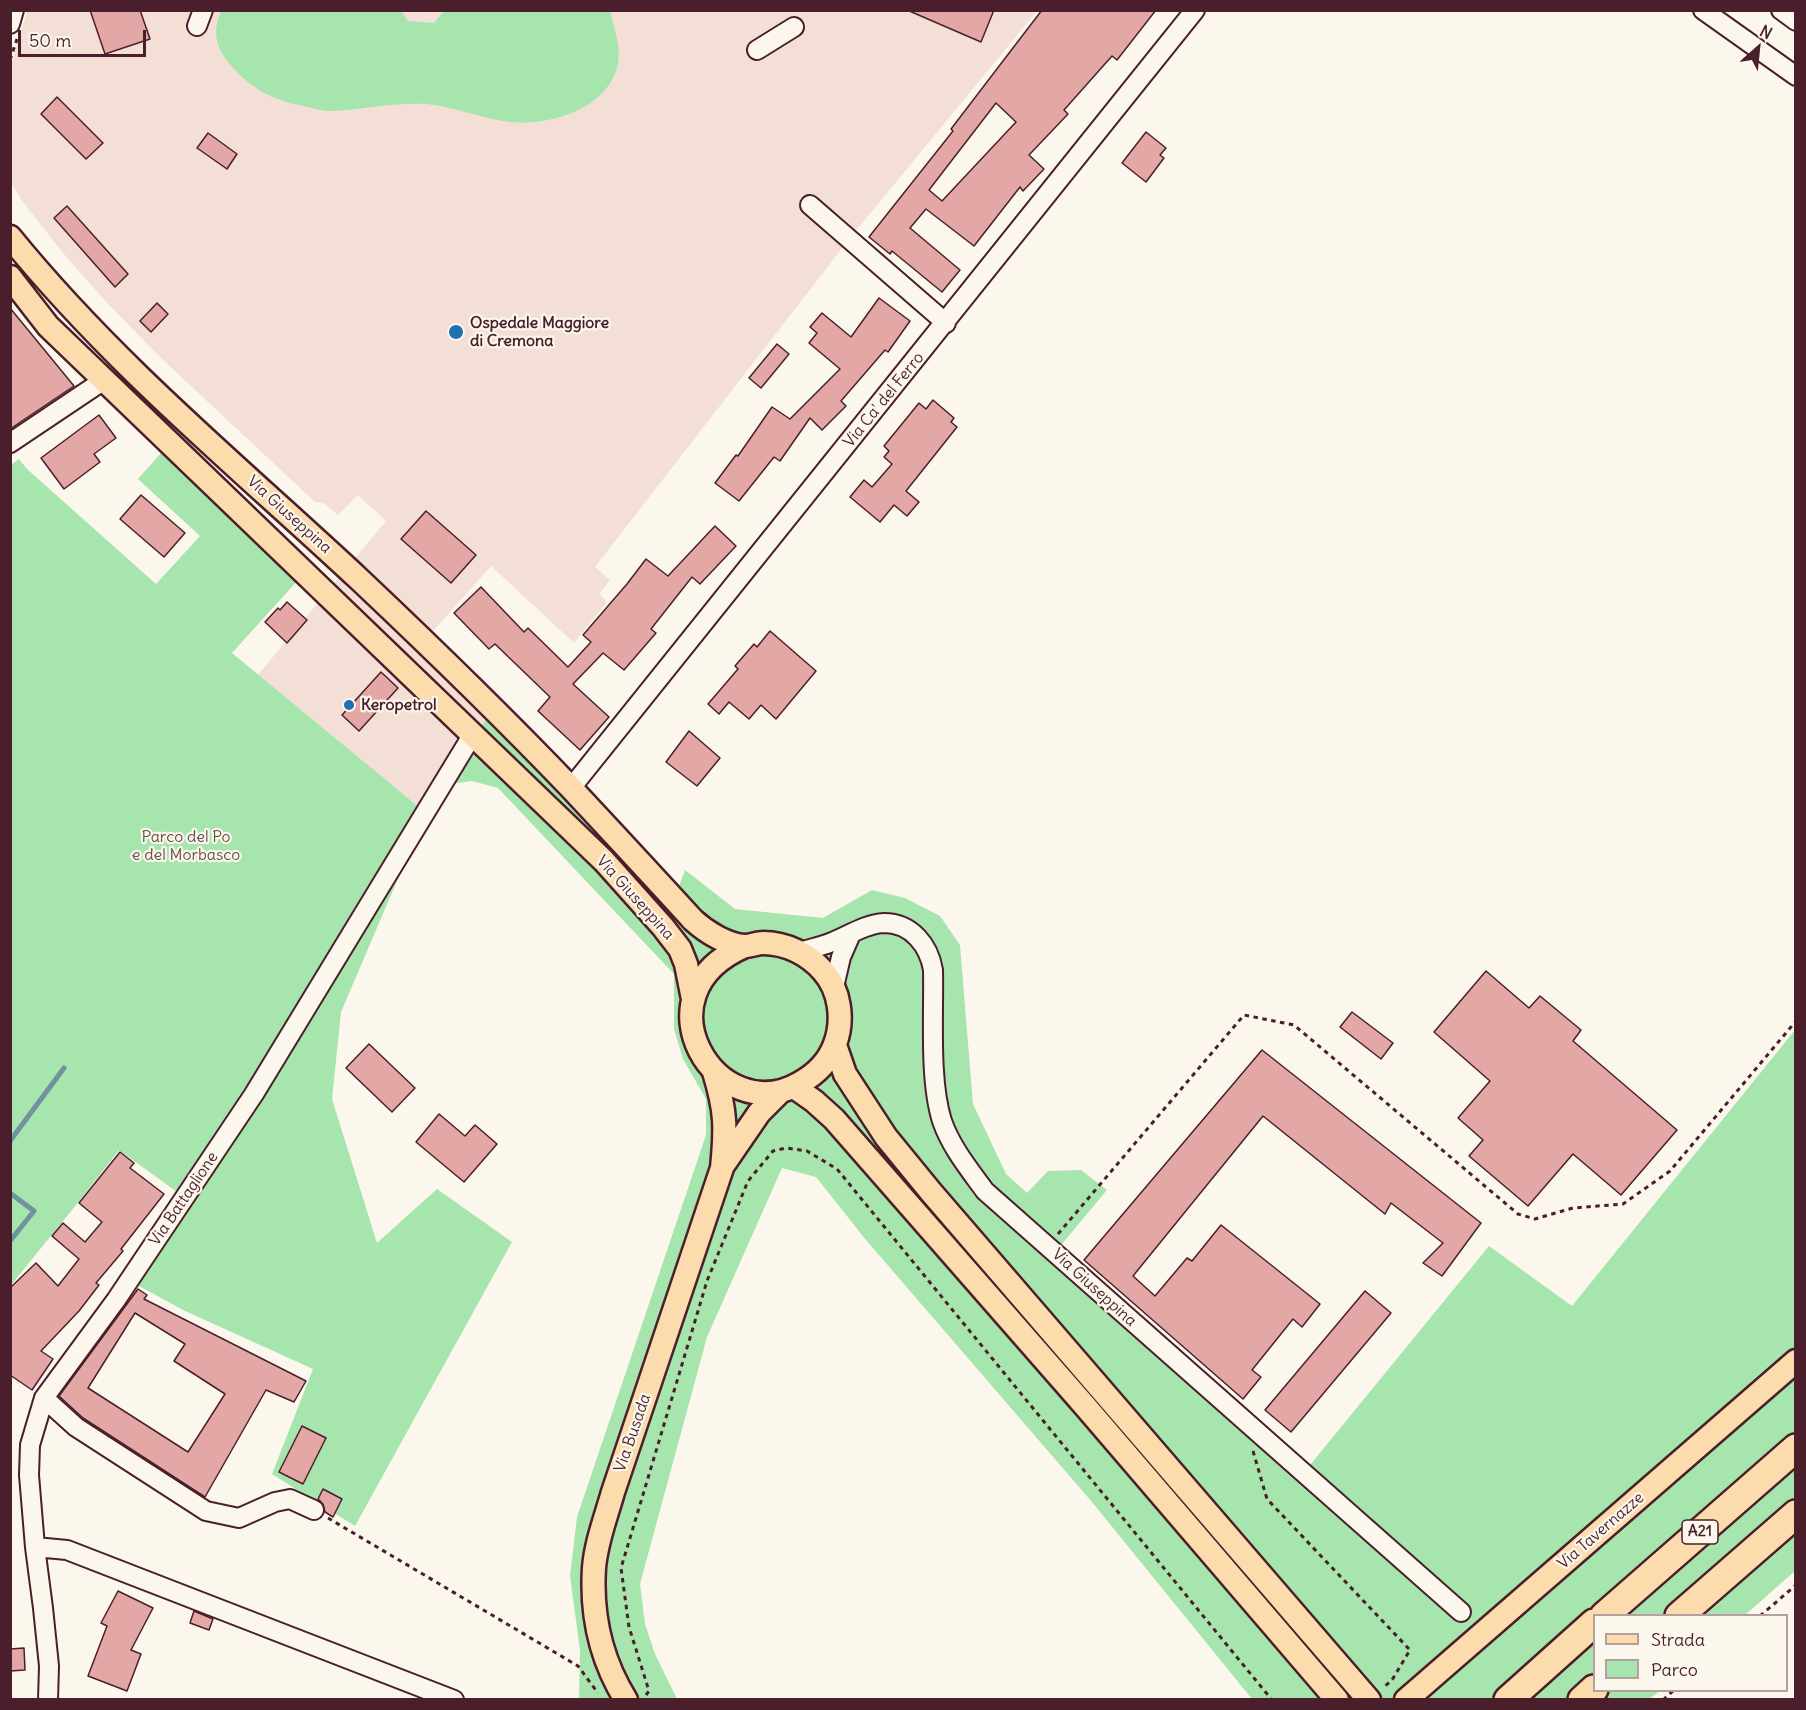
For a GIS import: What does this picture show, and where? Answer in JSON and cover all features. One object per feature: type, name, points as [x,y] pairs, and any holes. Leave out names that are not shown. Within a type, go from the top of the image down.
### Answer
[{"type":"highway","name":"A21","points":[[1606,1614],[1796,1448]]},
{"type":"highway","points":[[1681,1614],[1796,1514]]},
{"type":"highway","points":[[1508,1700],[1593,1624]]},
{"type":"main road","name":"Via Giuseppina","points":[[10,237],[40,274],[138,377],[358,578],[494,709],[571,788],[693,920],[704,930],[745,946]]},
{"type":"main road","name":"Via Giuseppina","points":[[10,278],[48,326],[604,861],[680,949],[686,964],[693,999]]},
{"type":"main road","points":[[473,734],[494,709]]},
{"type":"main road","points":[[553,810],[571,788]]},
{"type":"main road","points":[[773,944],[800,952],[825,973],[834,987],[840,1016],[835,1045],[825,1063],[811,1077],[788,1089],[764,1093],[746,1090],[729,1083],[714,1072],[702,1057],[693,1039],[691,1019],[693,999],[700,981],[712,966],[727,954],[745,946],[773,944]]},
{"type":"main road","points":[[835,1045],[845,1074],[886,1137],[931,1192],[1341,1667],[1373,1696]]},
{"type":"main road","name":"Via Busada","points":[[626,1700],[604,1653],[595,1618],[594,1567],[613,1492],[722,1168],[726,1131],[723,1102],[714,1072]]},
{"type":"main road","points":[[788,1089],[814,1101],[834,1119],[1085,1406],[1337,1700]]},
{"type":"main road","name":"Via Busada","points":[[722,1168],[759,1113],[788,1089]]},
{"type":"main road","name":"Via Tavernazze","points":[[1406,1700],[1796,1361]]},
{"type":"street","points":[[10,24],[14,10]]},
{"type":"street","name":"Via Ca' del Ferro","points":[[571,788],[1195,10]]},
{"type":"street","points":[[1702,10],[1796,76]]},
{"type":"street","points":[[1781,10],[1796,21]]},
{"type":"street","points":[[757,50],[794,27]]},
{"type":"street","points":[[810,205],[946,323]]},
{"type":"street","points":[[10,443],[104,380]]},
{"type":"street","name":"Via Battaglione","points":[[48,1700],[49,1666],[29,1475],[30,1446],[44,1398],[116,1300],[254,1094],[473,734]]},
{"type":"street","name":"Via Giuseppina","points":[[800,952],[826,945],[867,927],[884,923],[899,926],[913,933],[924,944],[931,958],[933,970],[935,1090],[943,1122],[957,1152],[985,1191],[1461,1612]]},
{"type":"street","points":[[834,987],[841,957],[851,934]]},
{"type":"street","points":[[44,1398],[76,1427],[206,1511],[238,1518],[275,1502],[290,1499],[314,1510]]},
{"type":"street","points":[[35,1547],[68,1550],[454,1700]]},
{"type":"path","points":[[1047,1246],[1244,1015],[1294,1025],[1518,1214],[1535,1219],[1573,1208],[1623,1204],[1670,1171],[1796,1021]]},
{"type":"path","points":[[643,1700],[649,1691],[629,1627],[621,1568],[707,1281],[748,1181],[773,1151],[786,1148],[807,1150],[837,1169],[1272,1700]]},
{"type":"path","points":[[1244,1420],[1267,1499],[1410,1650],[1392,1680],[1373,1696]]},
{"type":"path","points":[[314,1510],[578,1666],[601,1700]]},
{"type":"path","points":[[1762,1614],[1796,1585]]},
{"type":"shaded area","name":"Ospedale Maggiore di Cremona","points":[[27,11],[1037,11],[850,238],[595,567],[610,580],[599,594],[607,602],[574,643],[491,566],[426,639],[493,709],[426,813],[258,675],[386,521],[358,495],[338,515],[324,503],[315,502],[162,359],[109,305],[63,253],[23,202],[11,183],[11,65]]},
{"type":"green space","points":[[610,10],[619,57],[612,79],[603,92],[591,103],[576,111],[543,121],[527,122],[511,122],[426,104],[330,111],[287,102],[258,89],[241,76],[223,55],[216,34],[221,11],[401,11],[408,21],[434,23],[444,11]]},
{"type":"green space","name":"Parco del Po e del Morbasco","points":[[161,453],[299,579],[232,653],[426,813],[341,1012],[332,1099],[377,1243],[437,1189],[512,1242],[355,1526],[272,1474],[313,1369],[183,1310],[132,1282],[177,1192],[119,1150],[11,1285],[11,465],[19,459],[27,469],[156,584],[200,536],[138,479]]},
{"type":"green space","points":[[493,709],[674,900],[685,870],[735,909],[823,918],[872,890],[905,898],[940,916],[960,945],[973,1104],[1006,1174],[1027,1193],[1048,1171],[1081,1170],[1107,1190],[1056,1251],[1306,1470],[1489,1246],[1572,1306],[1795,1030],[1795,1571],[1746,1614],[1593,1614],[1593,1692],[1659,1692],[1649,1699],[1252,1699],[1092,1502],[866,1240],[816,1177],[782,1168],[707,1337],[640,1584],[645,1624],[655,1654],[677,1699],[579,1699],[580,1650],[570,1576],[577,1517],[706,1135],[706,1099],[683,1059],[674,1029],[674,974],[498,788],[472,781],[443,785]]},
{"type":"building","points":[[90,10],[140,10],[150,39],[105,54]]},
{"type":"building","points":[[907,10],[994,10],[981,42]]},
{"type":"building","points":[[1042,10],[1156,10],[1117,60],[1112,56],[1064,110],[1068,114],[1029,155],[1044,169],[1023,191],[1020,187],[974,246],[926,209],[910,228],[960,270],[942,292],[892,251],[890,254],[869,237],[953,131],[951,129]],"holes":[[[996,103],[1016,122],[942,201],[929,190]]]},
{"type":"building","points":[[57,97],[103,143],[86,159],[41,114]]},
{"type":"building","points":[[1146,132],[1166,148],[1160,155],[1164,158],[1146,182],[1122,163]]},
{"type":"building","points":[[208,133],[237,154],[227,169],[197,148]]},
{"type":"building","points":[[67,206],[128,274],[115,287],[54,218]]},
{"type":"building","points":[[879,298],[910,321],[888,352],[885,350],[841,401],[846,406],[822,430],[810,418],[780,461],[774,457],[739,501],[715,483],[736,455],[738,456],[772,407],[790,419],[840,369],[809,343],[817,333],[810,327],[822,313],[851,337]]},
{"type":"building","points":[[157,303],[168,314],[151,332],[140,321]]},
{"type":"building","points":[[10,308],[74,386],[10,429]]},
{"type":"building","points":[[777,344],[789,354],[761,388],[749,378]]},
{"type":"building","points":[[933,400],[954,418],[951,422],[957,427],[906,491],[919,502],[907,516],[894,505],[880,522],[850,497],[864,480],[872,487],[892,464],[884,457],[889,451],[884,446],[919,403],[926,409]]},
{"type":"building","points":[[99,415],[116,438],[94,454],[100,462],[64,489],[41,458]]},
{"type":"building","points":[[141,495],[185,533],[164,557],[120,519]]},
{"type":"building","points":[[426,511],[476,555],[451,583],[401,539]]},
{"type":"building","points":[[715,526],[736,546],[700,584],[692,577],[651,629],[656,633],[624,670],[603,653],[573,684],[609,717],[580,750],[538,711],[550,697],[495,644],[489,649],[454,613],[481,587],[524,632],[528,628],[568,667],[591,642],[583,635],[646,559],[668,576]]},
{"type":"building","points":[[287,602],[307,620],[287,643],[265,622]]},
{"type":"building","points":[[770,631],[816,671],[776,719],[761,705],[749,719],[729,702],[719,714],[708,704],[738,669],[735,666],[754,644],[757,647]]},
{"type":"building","points":[[381,672],[398,688],[359,731],[342,715]]},
{"type":"building","points":[[689,731],[720,758],[697,786],[666,762]]},
{"type":"building","points":[[1486,971],[1529,1008],[1540,996],[1581,1030],[1573,1041],[1677,1130],[1621,1195],[1573,1154],[1528,1206],[1469,1156],[1483,1140],[1458,1118],[1490,1081],[1434,1032]]},
{"type":"building","points":[[1352,1012],[1393,1043],[1381,1059],[1340,1027]]},
{"type":"building","points":[[369,1044],[415,1088],[392,1112],[346,1068]]},
{"type":"building","points":[[1262,1050],[1481,1223],[1442,1276],[1423,1263],[1443,1243],[1391,1203],[1385,1214],[1263,1116],[1133,1276],[1155,1296],[1187,1258],[1192,1261],[1221,1225],[1320,1304],[1302,1327],[1293,1319],[1252,1370],[1261,1377],[1243,1399],[1084,1260]]},
{"type":"building","points":[[439,1114],[465,1136],[475,1125],[497,1144],[464,1182],[416,1142]]},
{"type":"building","points":[[120,1152],[134,1163],[130,1168],[164,1194],[121,1249],[123,1251],[96,1283],[99,1285],[79,1311],[41,1351],[53,1359],[32,1390],[10,1375],[10,1288],[36,1263],[58,1286],[79,1259],[52,1236],[63,1223],[85,1242],[102,1222],[79,1203]]},
{"type":"building","points":[[138,1289],[147,1295],[144,1299],[306,1381],[294,1402],[266,1390],[205,1497],[83,1418],[59,1396]],"holes":[[[135,1313],[185,1344],[174,1361],[225,1394],[188,1452],[88,1388]]]},
{"type":"building","points":[[1365,1291],[1391,1313],[1291,1432],[1265,1410]]},
{"type":"building","points":[[302,1426],[326,1438],[303,1484],[279,1472]]},
{"type":"building","points":[[323,1489],[342,1499],[333,1517],[325,1512],[323,1504],[318,1499]]},
{"type":"building","points":[[118,1591],[153,1608],[131,1650],[141,1654],[127,1691],[88,1676],[107,1626],[101,1623]]},
{"type":"building","points":[[194,1611],[213,1619],[209,1630],[190,1623]]},
{"type":"building","points":[[24,1648],[25,1670],[10,1671],[10,1649]]},
{"type":"waterway","points":[[10,1141],[64,1068]]},
{"type":"waterway","points":[[10,1193],[34,1211],[10,1241]]},
{"type":"place","name":"Ospedale Maggiore di Cremona","points":[[456,332]]},
{"type":"place","name":"Keropetrol","points":[[349,705]]}]
